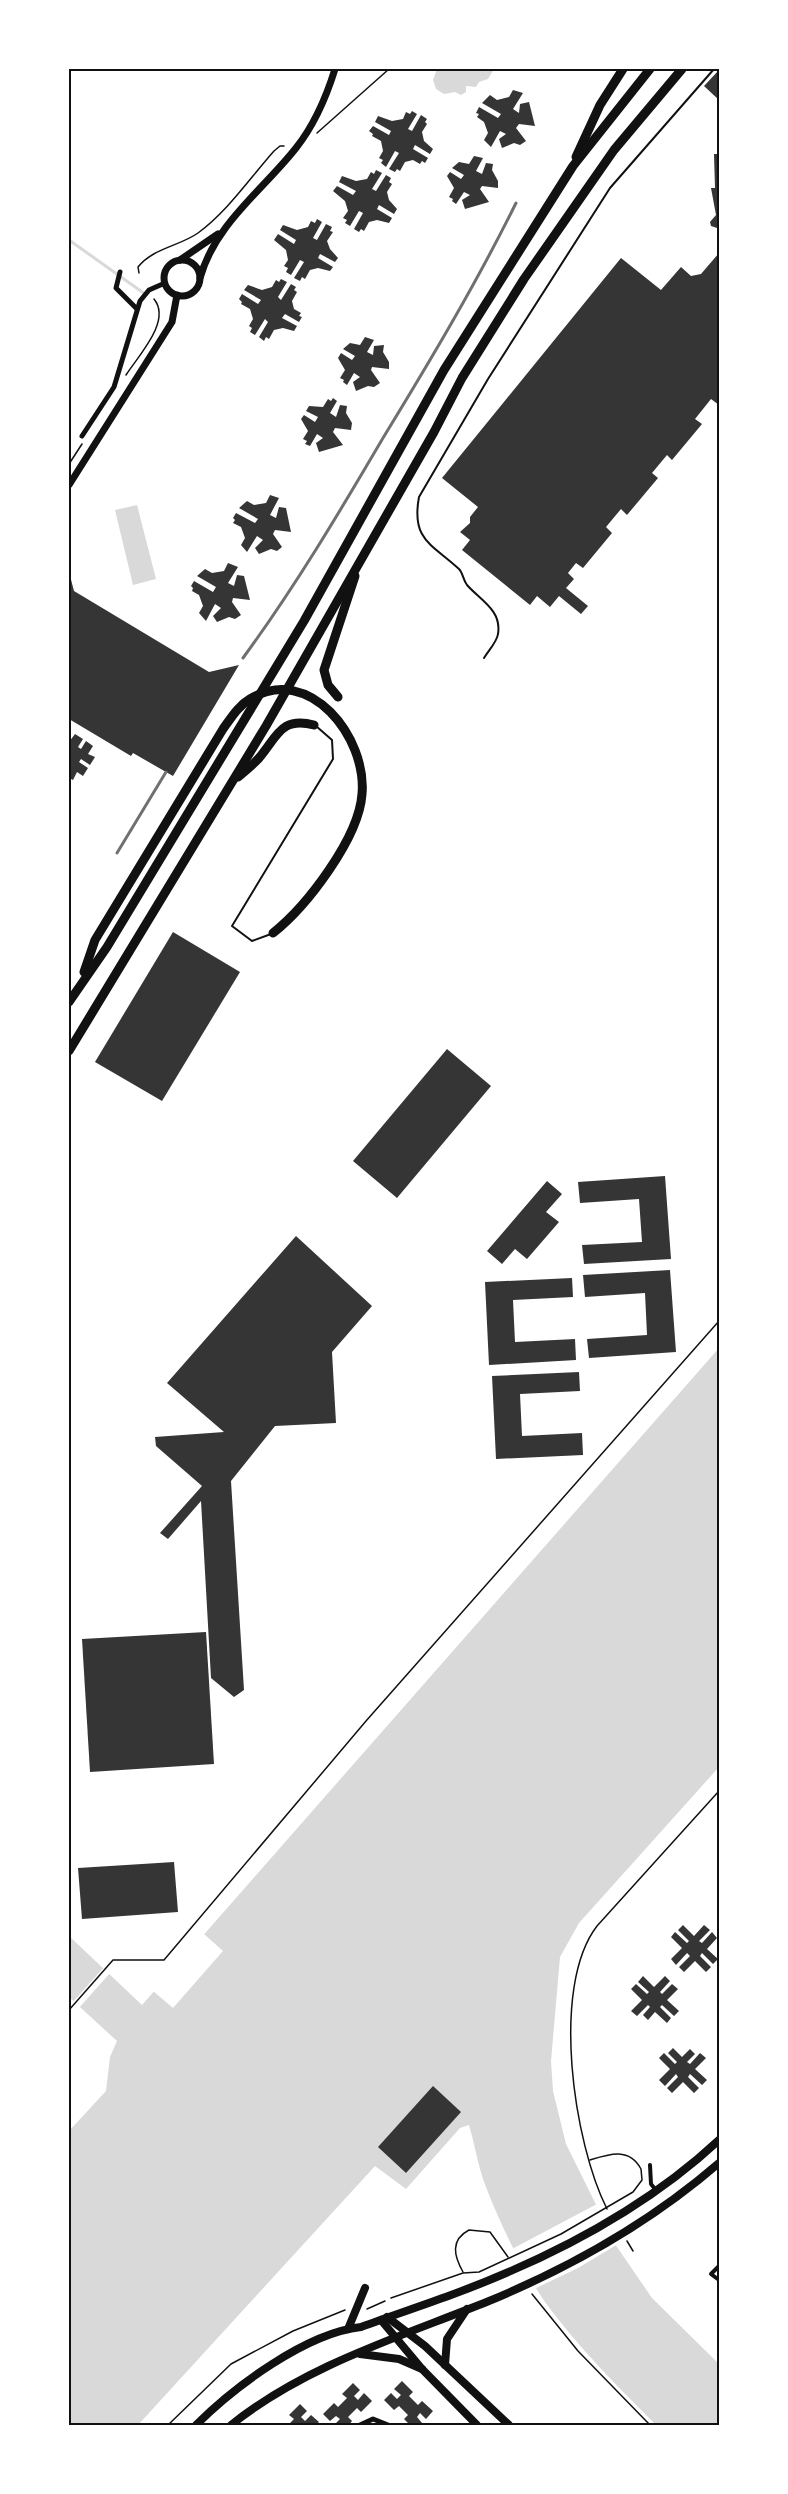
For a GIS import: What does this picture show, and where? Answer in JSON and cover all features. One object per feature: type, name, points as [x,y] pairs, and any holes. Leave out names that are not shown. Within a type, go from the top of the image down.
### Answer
[{"type":"highway","points":[[573,166],[600,105],[623,69]]},
{"type":"highway","points":[[69,1002],[108,946],[304,621],[444,370],[573,166],[650,69]]},
{"type":"highway","points":[[69,1051],[233,782],[357,568],[462,378],[524,279],[614,150],[682,69]]},
{"type":"highway","points":[[338,697],[328,685],[324,670],[357,568]]},
{"type":"highway","points":[[81,983],[95,940],[223,729],[245,702],[274,690],[288,690],[308,696],[329,710],[341,724],[355,748],[363,785],[360,809],[353,831],[342,850],[293,916],[273,933]]},
{"type":"highway","points":[[233,782],[258,759],[281,728],[291,723],[314,725]]},
{"type":"main road","points":[[196,2425],[239,2387],[283,2358],[348,2329],[451,2296],[567,2244],[615,2217],[655,2190],[719,2140]]},
{"type":"main road","points":[[231,2425],[292,2384],[356,2354],[520,2287],[624,2232],[696,2184],[719,2163]]},
{"type":"main road","points":[[348,2329],[365,2288]]},
{"type":"main road","points":[[445,2365],[447,2339],[469,2308]]},
{"type":"main road","points":[[384,2318],[408,2332],[508,2425]]},
{"type":"main road","points":[[384,2318],[394,2338],[477,2425]]},
{"type":"main road","points":[[356,2354],[399,2359],[422,2369]]},
{"type":"street","points":[[177,295],[193,292],[207,256],[224,229],[312,125],[335,69]]},
{"type":"street","points":[[165,283],[168,267],[224,229]]},
{"type":"street","points":[[178,261],[193,264],[200,278]]},
{"type":"street","points":[[120,272],[116,288],[137,309]]},
{"type":"street","points":[[165,283],[177,295]]},
{"type":"street","points":[[82,436],[114,387],[137,309],[149,290],[165,283]]},
{"type":"street","points":[[69,485],[172,322],[177,295]]},
{"type":"street","points":[[650,2165],[651,2184],[655,2190]]},
{"type":"street","points":[[719,2266],[711,2274],[719,2280]]},
{"type":"street","points":[[360,2425],[373,2420],[388,2425]]},
{"type":"lane","points":[[484,658],[498,636],[496,616],[484,600],[466,584],[461,570],[438,553],[419,530],[416,515],[419,497],[488,379],[610,188],[714,69]]},
{"type":"lane","points":[[273,933],[252,941],[232,926],[333,759],[332,740],[314,725]]},
{"type":"path","points":[[137,359],[158,322],[159,309],[154,299]]},
{"type":"path","points":[[69,2010],[109,1964],[117,1958],[164,1960],[366,1721],[719,1321]]},
{"type":"path","points":[[603,2201],[589,2160],[575,2098],[572,2057],[573,2005],[583,1951],[597,1926],[719,1791]]},
{"type":"path","points":[[391,2298],[463,2273],[479,2272],[609,2206],[633,2192],[640,2184],[642,2174],[638,2163],[631,2157],[614,2153],[589,2160]]},
{"type":"path","points":[[463,2273],[455,2256],[455,2248],[461,2235],[473,2229],[485,2230],[495,2236],[512,2267]]},
{"type":"path","points":[[627,2242],[633,2251]]},
{"type":"path","points":[[530,2292],[578,2351],[650,2425]]},
{"type":"path","points":[[168,2425],[231,2364],[268,2343],[350,2308]]},
{"type":"shaded area","points":[[437,69],[494,69],[488,79],[479,82],[476,87],[466,86],[466,92],[461,95],[455,92],[444,94],[436,89],[433,80]]},
{"type":"shaded area","points":[[137,505],[156,579],[133,585],[115,510]]},
{"type":"shaded area","points":[[719,1348],[719,1767],[579,1923],[560,1957],[551,2061],[553,2091],[566,2144],[617,2247],[652,2298],[719,2364],[719,2425],[656,2425],[570,2334],[536,2289],[505,2231],[483,2179],[469,2125],[460,2128],[406,2189],[375,2166],[138,2425],[69,2425],[69,2131],[106,2091],[110,2057],[117,2041],[69,1997],[69,1936],[142,2005]]},
{"type":"pier","points":[[204,1934],[223,1951],[173,2008],[153,1991]]},
{"type":"pier","points":[[105,1966],[111,1972],[78,2009],[72,2003]]},
{"type":"pier","points":[[597,2204],[618,2244],[578,2268],[534,2289],[512,2249]]},
{"type":"building","points":[[719,70],[719,100],[704,86]]},
{"type":"building","points":[[513,90],[523,93],[513,109],[519,113],[520,104],[529,102],[535,126],[519,124],[516,128],[526,141],[520,145],[514,143],[502,148],[499,139],[506,134],[500,131],[491,147],[484,140],[488,133],[484,122],[477,117],[479,114],[476,113],[479,107],[498,118],[501,114],[482,103],[490,95],[497,100],[509,97]]},
{"type":"building","points":[[412,111],[417,114],[408,129],[412,131],[421,115],[427,119],[422,132],[424,141],[433,149],[430,154],[415,145],[413,149],[428,158],[425,163],[422,161],[420,164],[413,160],[405,162],[400,171],[397,169],[395,172],[389,169],[399,153],[395,151],[386,167],[381,163],[383,160],[379,158],[383,151],[381,141],[372,136],[373,134],[369,131],[373,126],[389,135],[391,131],[375,122],[378,116],[392,121],[403,119],[406,112],[410,114]]},
{"type":"building","points":[[714,154],[719,154],[717,228],[711,226],[710,222],[716,215],[711,188],[715,188]]},
{"type":"building","points":[[474,156],[483,158],[476,171],[482,174],[486,163],[493,164],[492,170],[498,181],[498,188],[482,186],[480,189],[489,202],[465,209],[462,200],[470,195],[464,192],[456,204],[452,201],[453,199],[449,197],[454,188],[447,176],[450,172],[461,179],[464,175],[452,168],[459,162],[469,164]]},
{"type":"building","points":[[376,170],[382,173],[372,189],[376,191],[386,175],[391,178],[389,182],[392,184],[387,192],[389,200],[397,209],[394,214],[379,205],[377,209],[392,218],[389,223],[377,220],[369,222],[364,231],[361,229],[359,232],[354,229],[363,213],[359,211],[350,226],[345,223],[347,220],[343,218],[348,211],[345,201],[333,191],[337,186],[353,195],[356,191],[339,182],[342,176],[356,181],[367,179],[371,172],[374,174]]},
{"type":"building","points":[[317,219],[322,222],[313,238],[317,240],[326,224],[332,227],[330,231],[333,232],[327,241],[330,249],[338,258],[335,262],[320,254],[318,258],[333,267],[330,271],[318,268],[310,270],[305,279],[302,277],[300,281],[294,278],[304,262],[300,260],[291,275],[286,272],[288,268],[284,266],[288,260],[286,250],[274,240],[278,234],[294,244],[296,240],[280,230],[283,225],[297,230],[308,227],[311,221],[315,223]]},
{"type":"building","points":[[719,253],[719,405],[711,399],[695,419],[702,424],[672,460],[667,455],[652,473],[658,478],[627,515],[621,509],[606,527],[612,533],[583,568],[576,563],[568,573],[574,579],[566,588],[588,606],[581,614],[559,596],[550,607],[537,596],[530,605],[462,550],[470,540],[460,532],[470,523],[470,517],[478,507],[442,478],[621,258],[661,290],[681,267],[691,276],[701,274]]},
{"type":"building","points":[[281,279],[287,282],[278,297],[281,300],[291,284],[296,287],[294,290],[297,292],[292,301],[294,309],[301,313],[299,316],[302,317],[299,322],[285,314],[282,318],[297,326],[294,331],[283,328],[274,330],[269,339],[266,337],[264,341],[259,337],[268,322],[265,319],[255,335],[250,332],[252,328],[249,326],[253,319],[250,309],[241,304],[239,299],[242,294],[258,304],[261,300],[244,290],[248,285],[262,290],[272,287],[276,280],[279,282]]},
{"type":"building","points":[[365,337],[374,340],[367,352],[373,355],[374,346],[384,345],[383,352],[389,362],[389,369],[372,367],[371,370],[380,383],[374,387],[368,386],[356,391],[353,382],[360,377],[354,373],[347,385],[343,382],[344,380],[340,378],[345,370],[338,358],[341,353],[352,360],[355,356],[343,349],[350,343],[360,345]]},
{"type":"building","points":[[333,398],[337,401],[330,413],[336,417],[340,405],[347,406],[346,413],[352,423],[351,430],[335,428],[333,432],[343,445],[319,452],[316,443],[323,438],[317,434],[310,446],[305,444],[307,441],[303,439],[308,431],[301,419],[304,415],[315,422],[318,417],[306,411],[309,406],[323,407],[328,399],[331,401]]},
{"type":"building","points":[[270,495],[279,498],[270,515],[276,518],[279,507],[286,508],[291,532],[275,530],[273,534],[282,547],[277,551],[271,549],[259,554],[255,548],[263,540],[257,536],[247,552],[241,545],[245,538],[241,527],[233,523],[235,520],[233,518],[236,513],[255,523],[258,519],[239,508],[247,501],[254,505],[266,503]]},
{"type":"building","points":[[228,563],[238,567],[228,583],[234,586],[237,575],[244,576],[250,600],[233,598],[232,602],[241,615],[235,619],[229,617],[217,622],[213,616],[221,608],[215,604],[206,621],[199,613],[203,606],[199,595],[192,591],[191,586],[194,581],[213,592],[216,587],[197,576],[205,569],[212,573],[224,571]]},
{"type":"building","points":[[69,572],[74,591],[209,672],[239,665],[173,776],[133,753],[131,756],[69,719]]},
{"type":"building","points":[[75,734],[83,739],[78,747],[81,749],[86,741],[93,746],[88,754],[95,757],[90,765],[81,759],[79,762],[88,768],[83,776],[77,772],[73,780],[69,778],[69,742]]},
{"type":"building","points":[[173,932],[240,972],[162,1101],[95,1062]]},
{"type":"building","points":[[447,1049],[491,1086],[397,1198],[353,1161]]},
{"type":"building","points":[[665,1176],[671,1259],[584,1264],[582,1245],[642,1242],[639,1199],[580,1203],[578,1182]]},
{"type":"building","points":[[547,1181],[562,1194],[546,1212],[559,1222],[527,1259],[515,1249],[502,1264],[487,1251]]},
{"type":"building","points":[[296,1236],[372,1306],[332,1352],[336,1423],[275,1426],[231,1481],[244,1690],[234,1697],[211,1678],[201,1501],[168,1539],[160,1533],[202,1486],[156,1446],[155,1437],[224,1432],[167,1383]]},
{"type":"building","points":[[670,1270],[676,1352],[589,1358],[587,1339],[647,1335],[645,1293],[585,1297],[583,1275]]},
{"type":"building","points":[[572,1278],[573,1297],[513,1300],[515,1342],[575,1339],[576,1360],[489,1365],[485,1282]]},
{"type":"building","points":[[579,1372],[580,1391],[520,1394],[522,1436],[582,1433],[583,1455],[496,1459],[492,1376]]},
{"type":"building","points":[[206,1632],[214,1764],[90,1772],[82,1639]]},
{"type":"building","points":[[174,1862],[178,1912],[82,1919],[78,1868]]},
{"type":"building","points":[[683,1925],[694,1936],[704,1925],[710,1930],[699,1941],[702,1943],[712,1932],[717,1938],[707,1949],[718,1959],[713,1964],[702,1953],[700,1956],[711,1967],[706,1972],[695,1961],[684,1972],[679,1967],[690,1956],[687,1953],[676,1965],[671,1959],[682,1948],[671,1937],[675,1932],[687,1943],[689,1941],[678,1930]]},
{"type":"building","points":[[643,1976],[654,1987],[665,1976],[670,1981],[660,1992],[662,1994],[672,1984],[678,1989],[667,2000],[679,2011],[674,2016],[662,2005],[660,2007],[671,2018],[667,2023],[655,2012],[648,2020],[643,2015],[650,2007],[648,2005],[637,2016],[631,2011],[642,2000],[631,1989],[636,1984],[647,1994],[649,1992],[638,1982]]},
{"type":"building","points":[[673,2048],[682,2057],[690,2049],[695,2054],[687,2062],[690,2064],[700,2053],[706,2058],[695,2069],[707,2080],[702,2085],[690,2074],[688,2077],[699,2088],[694,2093],[683,2082],[672,2093],[667,2088],[678,2077],[676,2074],[665,2086],[659,2080],[670,2069],[659,2058],[664,2053],[675,2064],[677,2062],[668,2053]]},
{"type":"building","points":[[433,2086],[461,2112],[406,2173],[378,2147]]},
{"type":"building","points":[[402,2381],[413,2392],[409,2396],[418,2405],[422,2401],[433,2411],[426,2419],[420,2413],[417,2417],[422,2423],[420,2425],[410,2425],[404,2419],[408,2415],[399,2406],[394,2410],[384,2400],[391,2393],[397,2399],[401,2395],[394,2389]]},
{"type":"building","points":[[353,2383],[360,2390],[354,2396],[358,2400],[364,2393],[372,2401],[361,2412],[357,2408],[348,2417],[352,2421],[349,2425],[334,2425],[340,2419],[336,2416],[330,2421],[323,2414],[334,2403],[338,2407],[347,2398],[342,2394]]},
{"type":"building","points":[[300,2404],[307,2411],[301,2417],[305,2421],[311,2415],[319,2422],[316,2425],[288,2425],[294,2419],[289,2415]]},
{"type":"waterway","points":[[69,240],[145,294]]},
{"type":"railway","points":[[243,658],[299,577],[350,494],[452,322],[516,203]]},
{"type":"railway","points":[[117,853],[166,772]]}]
